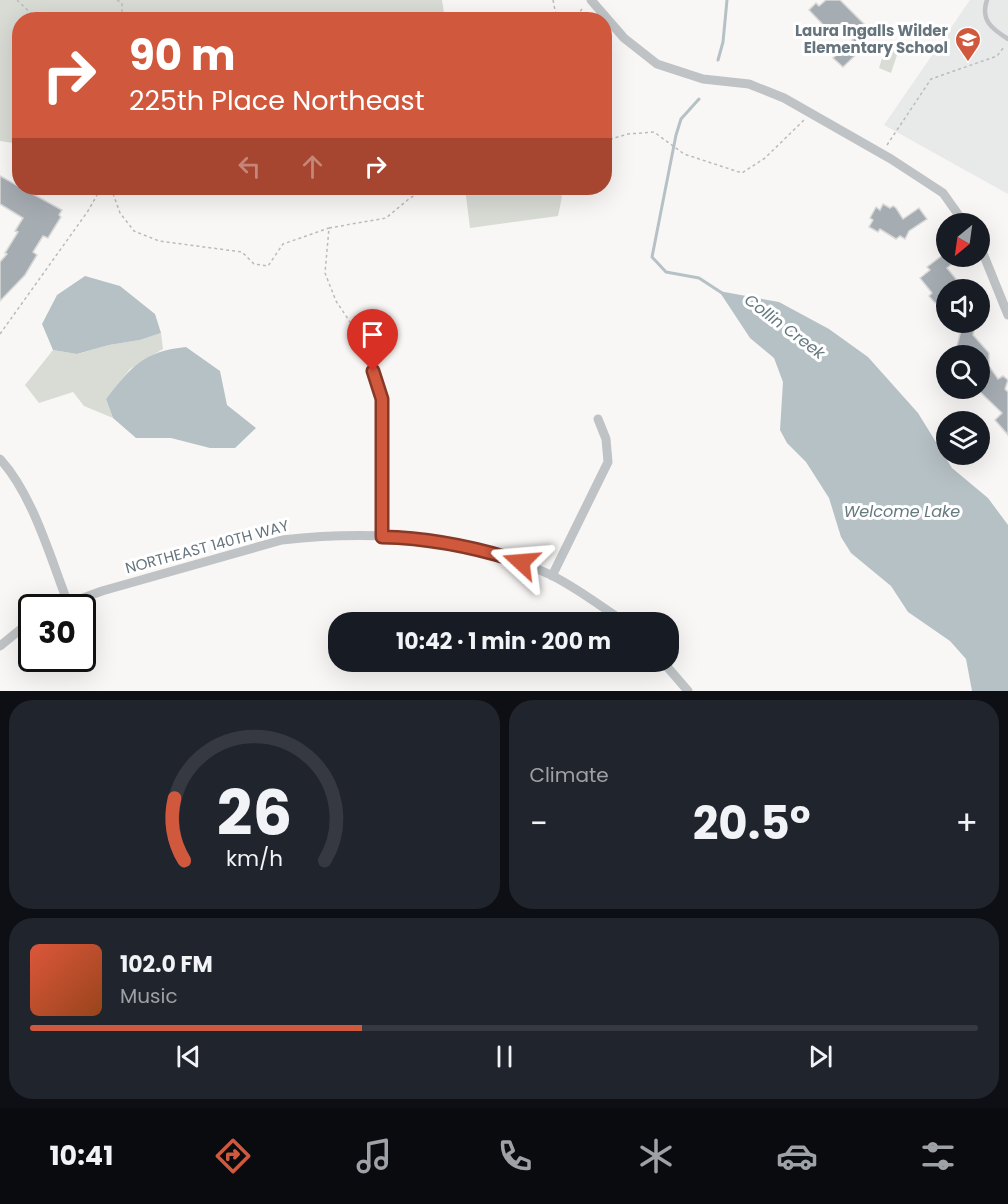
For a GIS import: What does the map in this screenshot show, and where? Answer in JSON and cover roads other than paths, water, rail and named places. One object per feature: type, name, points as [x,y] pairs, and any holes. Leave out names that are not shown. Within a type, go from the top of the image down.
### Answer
[{"type":"street","points":[[591,0],[601,12]]},
{"type":"street","points":[[612,24],[624,38],[657,64],[703,79],[749,84],[784,98],[882,153],[944,193],[958,213]]},
{"type":"street","points":[[989,267],[1008,315]]},
{"type":"street","points":[[373,371],[382,399],[382,537]]},
{"type":"street","points":[[552,576],[608,462],[606,439],[598,419]]},
{"type":"street","points":[[0,459],[9,468],[33,514],[64,594]]},
{"type":"street","name":"NORTHEAST 140TH WAY","points":[[96,595],[282,540],[416,538],[473,547],[521,562],[552,576],[610,612]]},
{"type":"street","points":[[0,646],[18,631]]},
{"type":"street","points":[[672,672],[688,691]]},
{"type":"lane","points":[[987,0],[984,14],[988,25],[1007,37]]},
{"type":"water","points":[[85,276],[120,286],[155,314],[161,333],[77,354],[53,350],[42,324],[57,295]]},
{"type":"water","name":"Welcome Lake","points":[[719,291],[779,302],[829,329],[868,357],[918,413],[936,442],[936,465],[950,465],[988,498],[1008,525],[1008,691],[972,691],[966,659],[950,641],[908,612],[891,586],[851,553],[841,537],[829,498],[806,462],[787,443],[780,430],[783,382],[774,358],[750,338]]},
{"type":"water","points":[[186,347],[220,371],[227,405],[256,428],[235,448],[210,448],[171,438],[136,438],[113,418],[106,399],[131,370],[140,362],[159,352]]},
{"type":"waterway","name":"Collin Creek","points":[[718,60],[723,42],[727,0]]},
{"type":"waterway","name":"Collin Creek","points":[[699,99],[681,119],[676,135],[652,257],[666,272],[699,278],[722,293]]},
{"type":"place","name":"Laura Ingalls Wilder Elementary School","points":[[968,63]]}]
